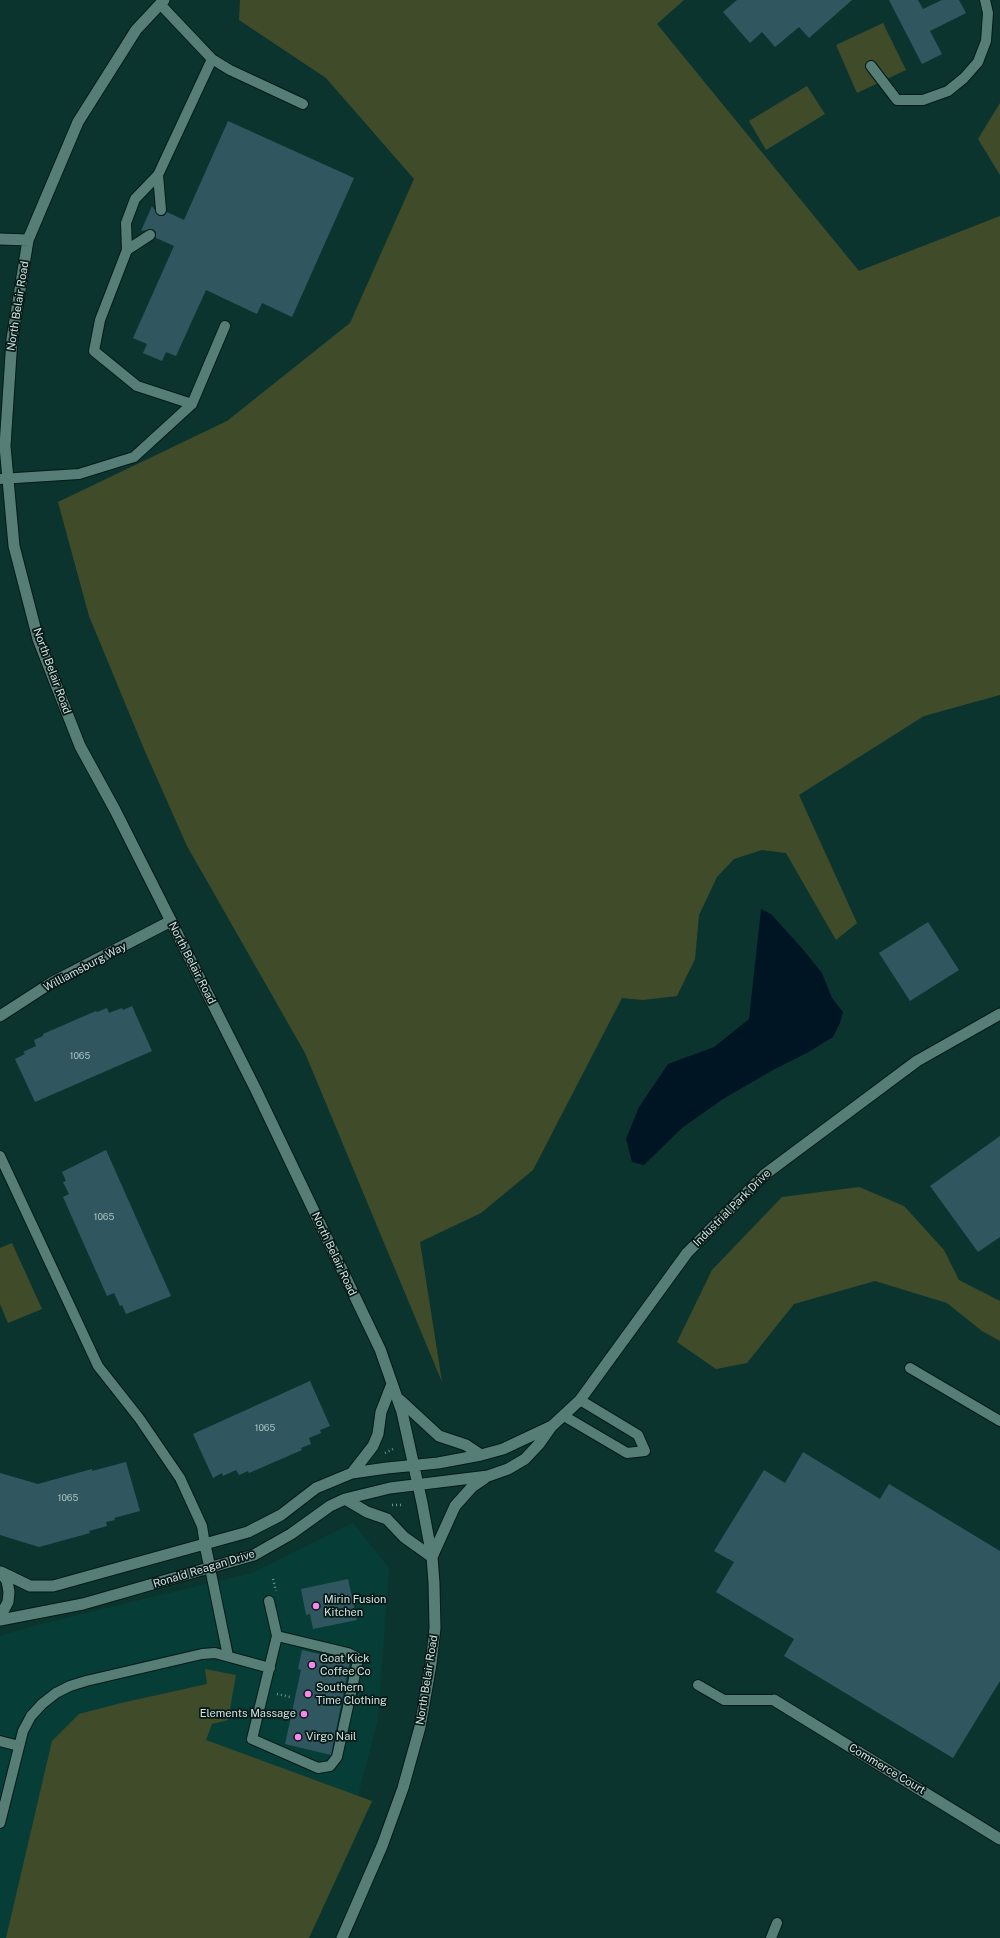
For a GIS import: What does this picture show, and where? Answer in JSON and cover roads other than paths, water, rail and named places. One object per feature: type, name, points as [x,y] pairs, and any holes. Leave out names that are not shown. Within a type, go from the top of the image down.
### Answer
[{"type":"street","name":"North Belair Road","points":[[162,2],[136,30],[78,122],[28,240],[12,339],[4,478],[14,546],[38,638],[80,746],[171,921],[319,1222],[380,1349],[402,1412],[432,1557],[435,1628],[431,1664],[420,1727],[403,1788],[382,1846],[342,1938]]},
{"type":"street","points":[[0,239],[28,240]]},
{"type":"street","name":"Williamsburg Way","points":[[0,1016],[51,983],[171,921]]},
{"type":"street","name":"Industrial Park Drive","points":[[418,1485],[488,1476],[508,1469],[525,1459],[539,1444],[552,1426],[580,1400],[687,1253],[764,1175],[917,1061],[1000,1014]]},
{"type":"street","points":[[352,1473],[373,1446],[378,1434],[381,1412],[392,1384]]},
{"type":"street","points":[[397,1397],[439,1436],[466,1445],[481,1455]]},
{"type":"street","name":"Industrial Park Drive","points":[[414,1465],[438,1463],[481,1455],[502,1449],[552,1426]]},
{"type":"street","name":"Ronald Reagan Drive","points":[[1,1571],[30,1586],[53,1586],[206,1545],[248,1532],[281,1515],[316,1488],[352,1473],[414,1465]]},
{"type":"street","points":[[345,1499],[367,1512],[387,1519],[404,1537],[432,1557],[455,1506],[472,1487],[488,1476]]},
{"type":"street","name":"Ronald Reagan Drive","points":[[0,1619],[83,1604],[254,1555],[291,1534],[330,1506],[345,1499],[390,1488],[418,1485]]},
{"type":"street","points":[[206,1545],[210,1568]]},
{"type":"street","name":"Ronald Reagan Drive","points":[[0,1619],[8,1602],[9,1592],[7,1581],[1,1571]]},
{"type":"street","name":"Commerce Court","points":[[774,1700],[1000,1839]]},
{"type":"lane","points":[[871,66],[897,100],[923,100],[948,91],[964,78],[978,62],[986,41],[988,13],[985,0]]},
{"type":"lane","points":[[162,2],[212,59],[230,70],[303,104]]},
{"type":"lane","points":[[192,404],[137,386],[94,350],[100,320],[127,250],[126,223],[135,199],[158,175],[212,59]]},
{"type":"lane","points":[[158,175],[161,210]]},
{"type":"lane","points":[[127,250],[150,235]]},
{"type":"lane","points":[[4,478],[79,474],[134,457],[192,404],[226,326]]},
{"type":"lane","points":[[0,1156],[98,1366],[139,1418],[180,1478],[202,1526],[206,1545]]},
{"type":"lane","points":[[910,1368],[1000,1421]]},
{"type":"lane","points":[[564,1416],[627,1453],[645,1451],[638,1435],[580,1400]]},
{"type":"lane","points":[[210,1568],[228,1656]]},
{"type":"lane","points":[[269,1601],[278,1636],[252,1739],[318,1768],[330,1766],[337,1757],[357,1664],[356,1657],[348,1653],[278,1636]]},
{"type":"lane","points":[[0,1823],[23,1731],[31,1716],[42,1704],[70,1686],[202,1654],[215,1653],[270,1668]]},
{"type":"lane","points":[[698,1685],[724,1700],[774,1700]]},
{"type":"lane","points":[[0,1741],[19,1746]]},
{"type":"lane","points":[[771,1938],[777,1923]]},
{"type":"water","points":[[761,909],[771,914],[822,973],[832,998],[843,1012],[840,1023],[833,1037],[723,1099],[682,1128],[644,1165],[632,1162],[626,1139],[639,1107],[668,1064],[714,1047],[749,1019]]},
{"type":"place","name":"Mirin Fusion Kitchen","points":[[316,1606]]},
{"type":"place","name":"Goat Kick Coffee Co","points":[[312,1665]]},
{"type":"place","name":"Southern Time Clothing","points":[[308,1694]]},
{"type":"place","name":"Elements Massage","points":[[304,1714]]},
{"type":"place","name":"Virgo Nail","points":[[298,1737]]}]
